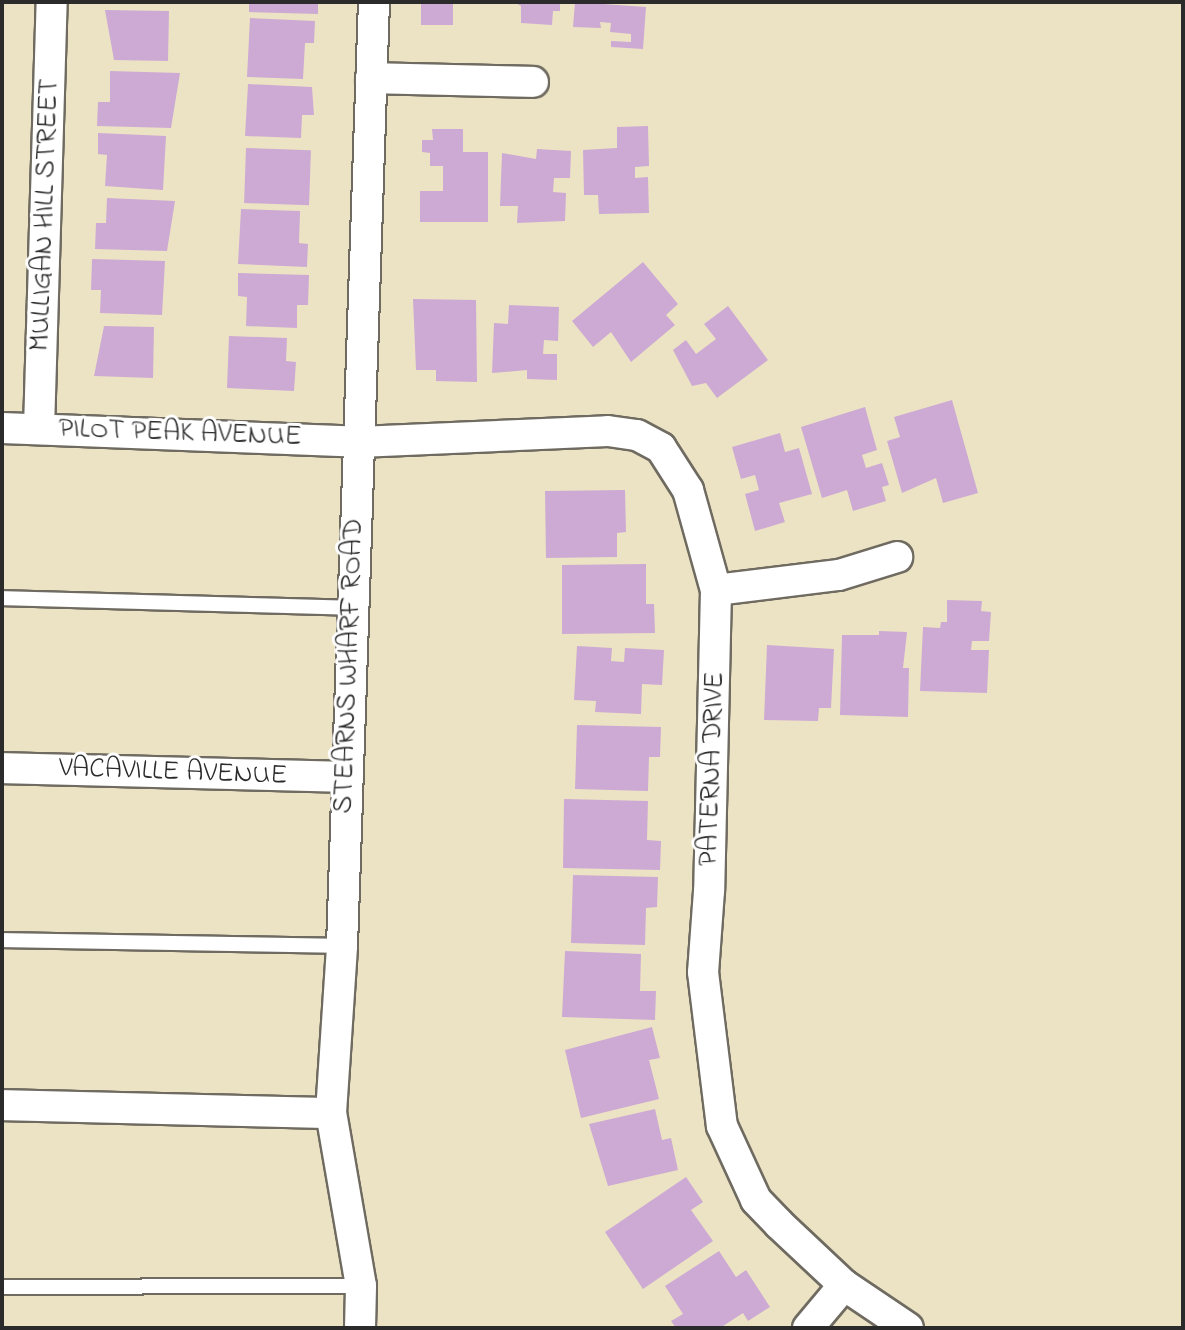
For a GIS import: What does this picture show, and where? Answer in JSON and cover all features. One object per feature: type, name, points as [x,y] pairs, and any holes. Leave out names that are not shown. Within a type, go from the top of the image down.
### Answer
[{"type":"street","name":"MULLIGAN HILL STREET","points":[[39,429],[52,2]]},
{"type":"street","name":"STEARNS WHARF ROAD","points":[[360,1328],[361,1286],[331,1113],[342,946],[344,777],[374,2]]},
{"type":"street","points":[[371,78],[533,82]]},
{"type":"street","name":"PILOT PEAK AVENUE","points":[[2,428],[359,442]]},
{"type":"street","name":"PATERNA DRIVE","points":[[359,442],[608,431],[637,435],[661,448],[678,470],[716,590],[709,891],[703,972],[722,1126],[756,1200],[844,1285],[908,1328]]},
{"type":"street","points":[[716,590],[839,575],[897,557]]},
{"type":"street","name":"VACAVILLE AVENUE","points":[[2,768],[344,777]]},
{"type":"street","points":[[2,1105],[331,1113]]},
{"type":"street","points":[[808,1328],[844,1285]]},
{"type":"lane","points":[[2,598],[352,608]]},
{"type":"lane","points":[[2,940],[342,946]]},
{"type":"lane","points":[[2,1287],[361,1286]]},
{"type":"building","points":[[249,2],[318,2],[318,14],[249,12]]},
{"type":"building","points":[[421,2],[453,2],[453,25],[421,25]]},
{"type":"building","points":[[514,2],[560,2],[560,11],[553,11],[552,25],[521,23],[521,6]]},
{"type":"building","points":[[575,2],[646,7],[643,49],[611,47],[611,41],[631,42],[631,34],[610,32],[611,23],[600,22],[601,28],[573,27]]},
{"type":"building","points":[[105,10],[169,11],[168,61],[114,60]]},
{"type":"building","points":[[250,18],[315,21],[314,43],[305,43],[303,79],[247,77]]},
{"type":"building","points":[[110,71],[180,73],[171,128],[97,126],[98,102],[110,102]]},
{"type":"building","points":[[248,84],[312,87],[314,115],[302,115],[301,138],[245,136]]},
{"type":"building","points":[[648,126],[649,166],[635,167],[635,178],[648,177],[649,213],[599,214],[598,195],[584,195],[583,150],[617,148],[617,127]]},
{"type":"building","points":[[432,129],[463,129],[463,152],[488,152],[488,222],[420,222],[420,191],[443,191],[443,166],[430,166],[430,153],[422,152],[422,140],[433,140]]},
{"type":"building","points":[[98,133],[166,136],[163,190],[105,186],[107,155],[98,154]]},
{"type":"building","points":[[246,148],[311,150],[309,205],[244,203]]},
{"type":"building","points":[[537,149],[571,151],[570,178],[554,178],[553,192],[566,193],[565,221],[517,223],[518,206],[500,206],[502,153],[536,159]]},
{"type":"building","points":[[107,198],[175,201],[167,251],[95,249],[96,223],[106,223]]},
{"type":"building","points":[[241,209],[300,211],[299,243],[308,244],[307,267],[238,264]]},
{"type":"building","points":[[92,259],[165,261],[162,315],[100,313],[101,290],[91,290]]},
{"type":"building","points":[[643,262],[678,304],[666,315],[675,325],[631,362],[611,332],[593,347],[572,321]]},
{"type":"building","points":[[238,273],[309,275],[308,305],[297,305],[297,328],[246,326],[247,297],[238,296]]},
{"type":"building","points":[[413,299],[476,300],[477,382],[436,381],[436,370],[416,370]]},
{"type":"building","points":[[509,305],[559,307],[558,341],[544,340],[543,354],[557,354],[557,380],[527,379],[527,370],[492,373],[494,323],[508,324]]},
{"type":"building","points":[[728,306],[768,360],[717,398],[706,383],[692,386],[673,350],[686,340],[696,354],[716,339],[704,324]]},
{"type":"building","points":[[104,326],[154,327],[153,378],[94,376]]},
{"type":"building","points":[[229,336],[287,338],[286,361],[296,362],[294,391],[227,388]]},
{"type":"building","points":[[952,400],[978,493],[943,503],[936,478],[902,493],[887,441],[900,437],[894,417]]},
{"type":"building","points":[[865,407],[877,450],[862,455],[866,468],[882,463],[889,485],[882,487],[886,501],[853,511],[847,490],[822,498],[801,427]]},
{"type":"building","points":[[780,433],[785,452],[799,448],[812,494],[779,503],[785,522],[755,531],[745,494],[759,490],[755,475],[741,479],[732,447]]},
{"type":"building","points":[[625,490],[626,532],[617,533],[617,557],[546,558],[545,491]]},
{"type":"building","points":[[646,564],[646,604],[654,604],[655,633],[562,634],[562,565]]},
{"type":"building","points":[[947,600],[982,601],[981,611],[991,612],[989,641],[972,641],[971,650],[989,650],[987,693],[920,691],[923,627],[940,628],[941,622],[947,622]]},
{"type":"building","points":[[879,631],[907,632],[903,668],[909,668],[908,717],[840,715],[842,635],[879,635]]},
{"type":"building","points":[[767,645],[834,649],[831,708],[819,708],[818,721],[764,720]]},
{"type":"building","points":[[577,646],[612,648],[611,661],[624,662],[625,648],[664,650],[662,685],[642,684],[641,714],[595,712],[596,701],[574,700]]},
{"type":"building","points":[[577,725],[661,727],[660,757],[649,757],[648,791],[575,789]]},
{"type":"building","points":[[564,799],[648,801],[647,840],[661,841],[660,870],[563,868]]},
{"type":"building","points":[[573,875],[658,877],[657,907],[646,908],[645,945],[571,943]]},
{"type":"building","points":[[565,951],[641,954],[640,991],[656,991],[655,1020],[562,1017]]},
{"type":"building","points":[[652,1027],[660,1058],[649,1060],[659,1099],[581,1118],[565,1050]]},
{"type":"building","points":[[655,1109],[662,1140],[671,1138],[678,1170],[608,1186],[589,1124]]},
{"type":"building","points":[[686,1177],[703,1202],[691,1210],[713,1241],[643,1289],[605,1232]]},
{"type":"building","points":[[719,1251],[736,1277],[746,1270],[770,1307],[748,1321],[743,1313],[720,1328],[676,1328],[671,1321],[683,1314],[665,1286]]}]
